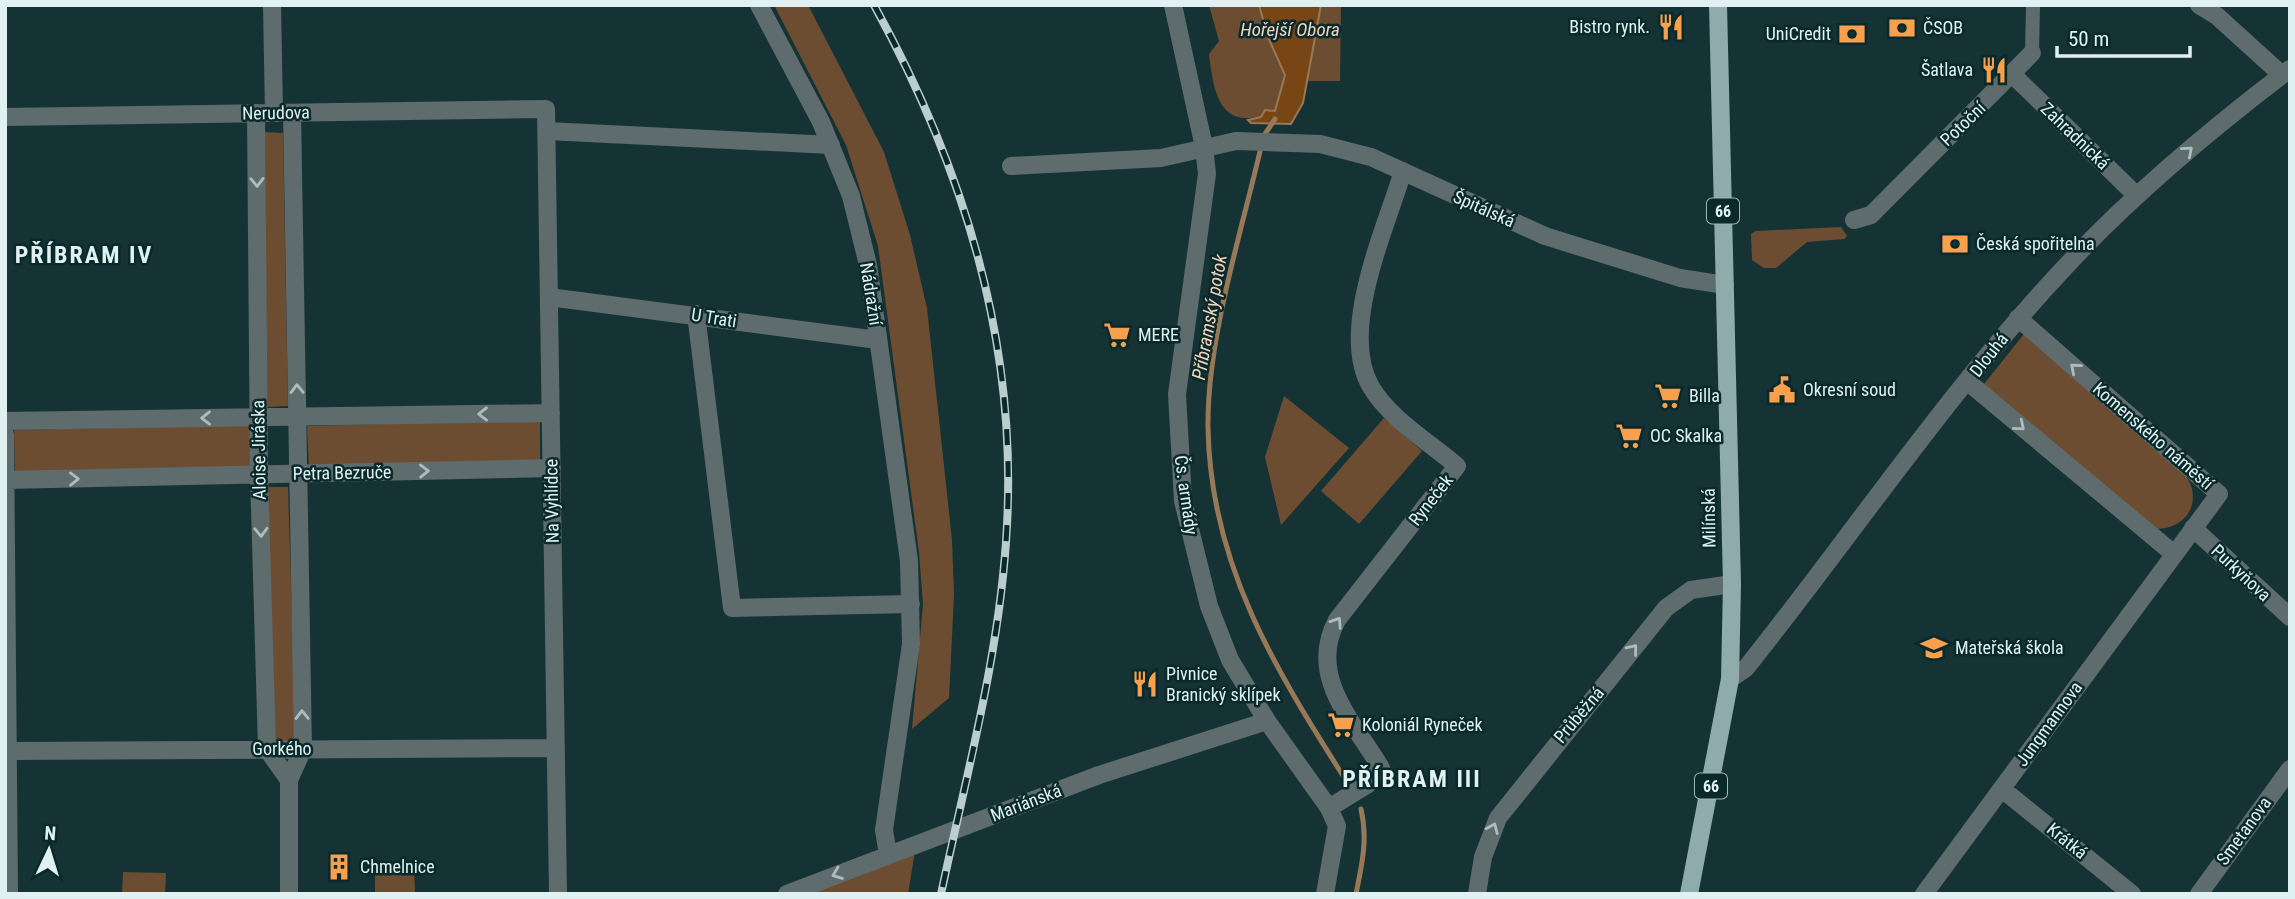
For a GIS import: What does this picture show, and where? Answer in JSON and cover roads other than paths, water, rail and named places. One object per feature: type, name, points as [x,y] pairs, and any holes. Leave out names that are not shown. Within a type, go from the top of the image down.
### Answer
[{"type":"main road","name":"Milínská","points":[[1689,894],[1730,678],[1732,584],[1717,5]]},
{"type":"street","name":"Aloise Jiráska","points":[[272,5],[274,113],[298,417],[303,749],[289,780],[289,894]]},
{"type":"street","name":"Nádražní","points":[[759,5],[831,145],[857,219],[868,265],[909,561],[911,604],[911,644],[884,830],[888,855]]},
{"type":"street","name":"Čs. armády","points":[[1174,5],[1207,174],[1177,394],[1183,501],[1209,606],[1230,660],[1267,721],[1329,808]]},
{"type":"street","name":"Potoční","points":[[1854,220],[1871,215],[2032,53],[2033,5]]},
{"type":"street","points":[[2199,5],[2217,16],[2286,72]]},
{"type":"street","name":"Dlouhá","points":[[1730,678],[1746,668],[1862,515],[2018,318],[2068,263],[2137,196],[2236,108],[2286,72]]},
{"type":"street","name":"Zahradnická","points":[[2012,75],[2137,196]]},
{"type":"street","name":"Nerudova","points":[[5,117],[546,108]]},
{"type":"street","name":"Na Vyhlídce","points":[[546,108],[558,894]]},
{"type":"street","name":"Aloise Jiráska","points":[[267,749],[259,417],[274,113]]},
{"type":"street","points":[[547,131],[831,145]]},
{"type":"street","name":"Špitálská","points":[[1204,148],[1244,141],[1347,149],[1403,171],[1545,236],[1680,278],[1725,285]]},
{"type":"street","points":[[1011,166],[1161,158],[1204,148]]},
{"type":"street","name":"Ryneček","points":[[1329,808],[1368,784],[1381,768],[1331,686],[1325,668],[1328,635],[1457,466],[1387,407],[1371,388],[1360,353],[1361,316],[1403,171]]},
{"type":"street","name":"U Trati","points":[[549,297],[696,314],[852,339],[878,340]]},
{"type":"street","points":[[696,314],[732,608],[911,604]]},
{"type":"street","name":"Komenského náměstí","points":[[2018,318],[2219,494],[2174,554]]},
{"type":"street","points":[[1968,382],[2174,554]]},
{"type":"street","points":[[5,422],[551,413]]},
{"type":"street","points":[[5,433],[9,894]]},
{"type":"street","name":"Petra Bezruče","points":[[6,480],[552,468]]},
{"type":"street","name":"Purkyňova","points":[[2193,528],[2290,617]]},
{"type":"street","name":"Jungmannova","points":[[1924,894],[2174,554]]},
{"type":"street","name":"Průběžná","points":[[1477,894],[1483,857],[1497,818],[1666,608],[1691,590],[1732,584]]},
{"type":"street","name":"Mariánská","points":[[787,894],[1099,775],[1267,721]]},
{"type":"street","name":"Gorkého","points":[[8,751],[556,748]]},
{"type":"street","points":[[267,749],[289,780]]},
{"type":"street","name":"Smetanova","points":[[2199,894],[2290,769]]},
{"type":"street","name":"Krátká","points":[[2002,789],[2132,894]]},
{"type":"street","points":[[1325,894],[1337,826],[1329,808]]},
{"type":"water","name":"Hořejší Obora","points":[[1259,5],[1321,5],[1303,103],[1291,124],[1251,123],[1248,120],[1261,117],[1265,110],[1275,111],[1285,75],[1268,37]]},
{"type":"waterway","name":"Příbramský potok","points":[[1263,137],[1275,119]]},
{"type":"waterway","name":"Příbramský potok","points":[[1261,147],[1213,358],[1208,427],[1212,477],[1221,525],[1234,570],[1252,614],[1272,657],[1347,782]]},
{"type":"waterway","name":"Příbramský potok","points":[[1356,894],[1364,841],[1361,809]]},
{"type":"railway","points":[[874,5],[934,128],[958,192],[978,256],[993,321],[1003,388],[1008,456],[1004,571],[982,710],[941,894]]},
{"type":"place","name":"Bistro rynk.","points":[[1671,27]]},
{"type":"place","name":"ČSOB","points":[[1902,28]]},
{"type":"place","name":"UniCredit","points":[[1852,34]]},
{"type":"place","name":"Šatlava","points":[[1994,70]]},
{"type":"place","name":"Česká spořitelna","points":[[1955,244]]},
{"type":"place","name":"MERE","points":[[1117,335]]},
{"type":"place","name":"Okresní soud","points":[[1782,390]]},
{"type":"place","name":"Billa","points":[[1668,396]]},
{"type":"place","name":"OC Skalka","points":[[1629,436]]},
{"type":"place","name":"Mateřská škola","points":[[1934,648]]},
{"type":"place","name":"Pivnice Branický sklípek","points":[[1145,684]]},
{"type":"place","name":"Koloniál Ryneček","points":[[1341,725]]},
{"type":"place","name":"Chmelnice","points":[[339,867]]},
{"type":"district","name":"PŘÍBRAM IV","points":[[84,255]]},
{"type":"district","name":"PŘÍBRAM III","points":[[1412,779]]}]
